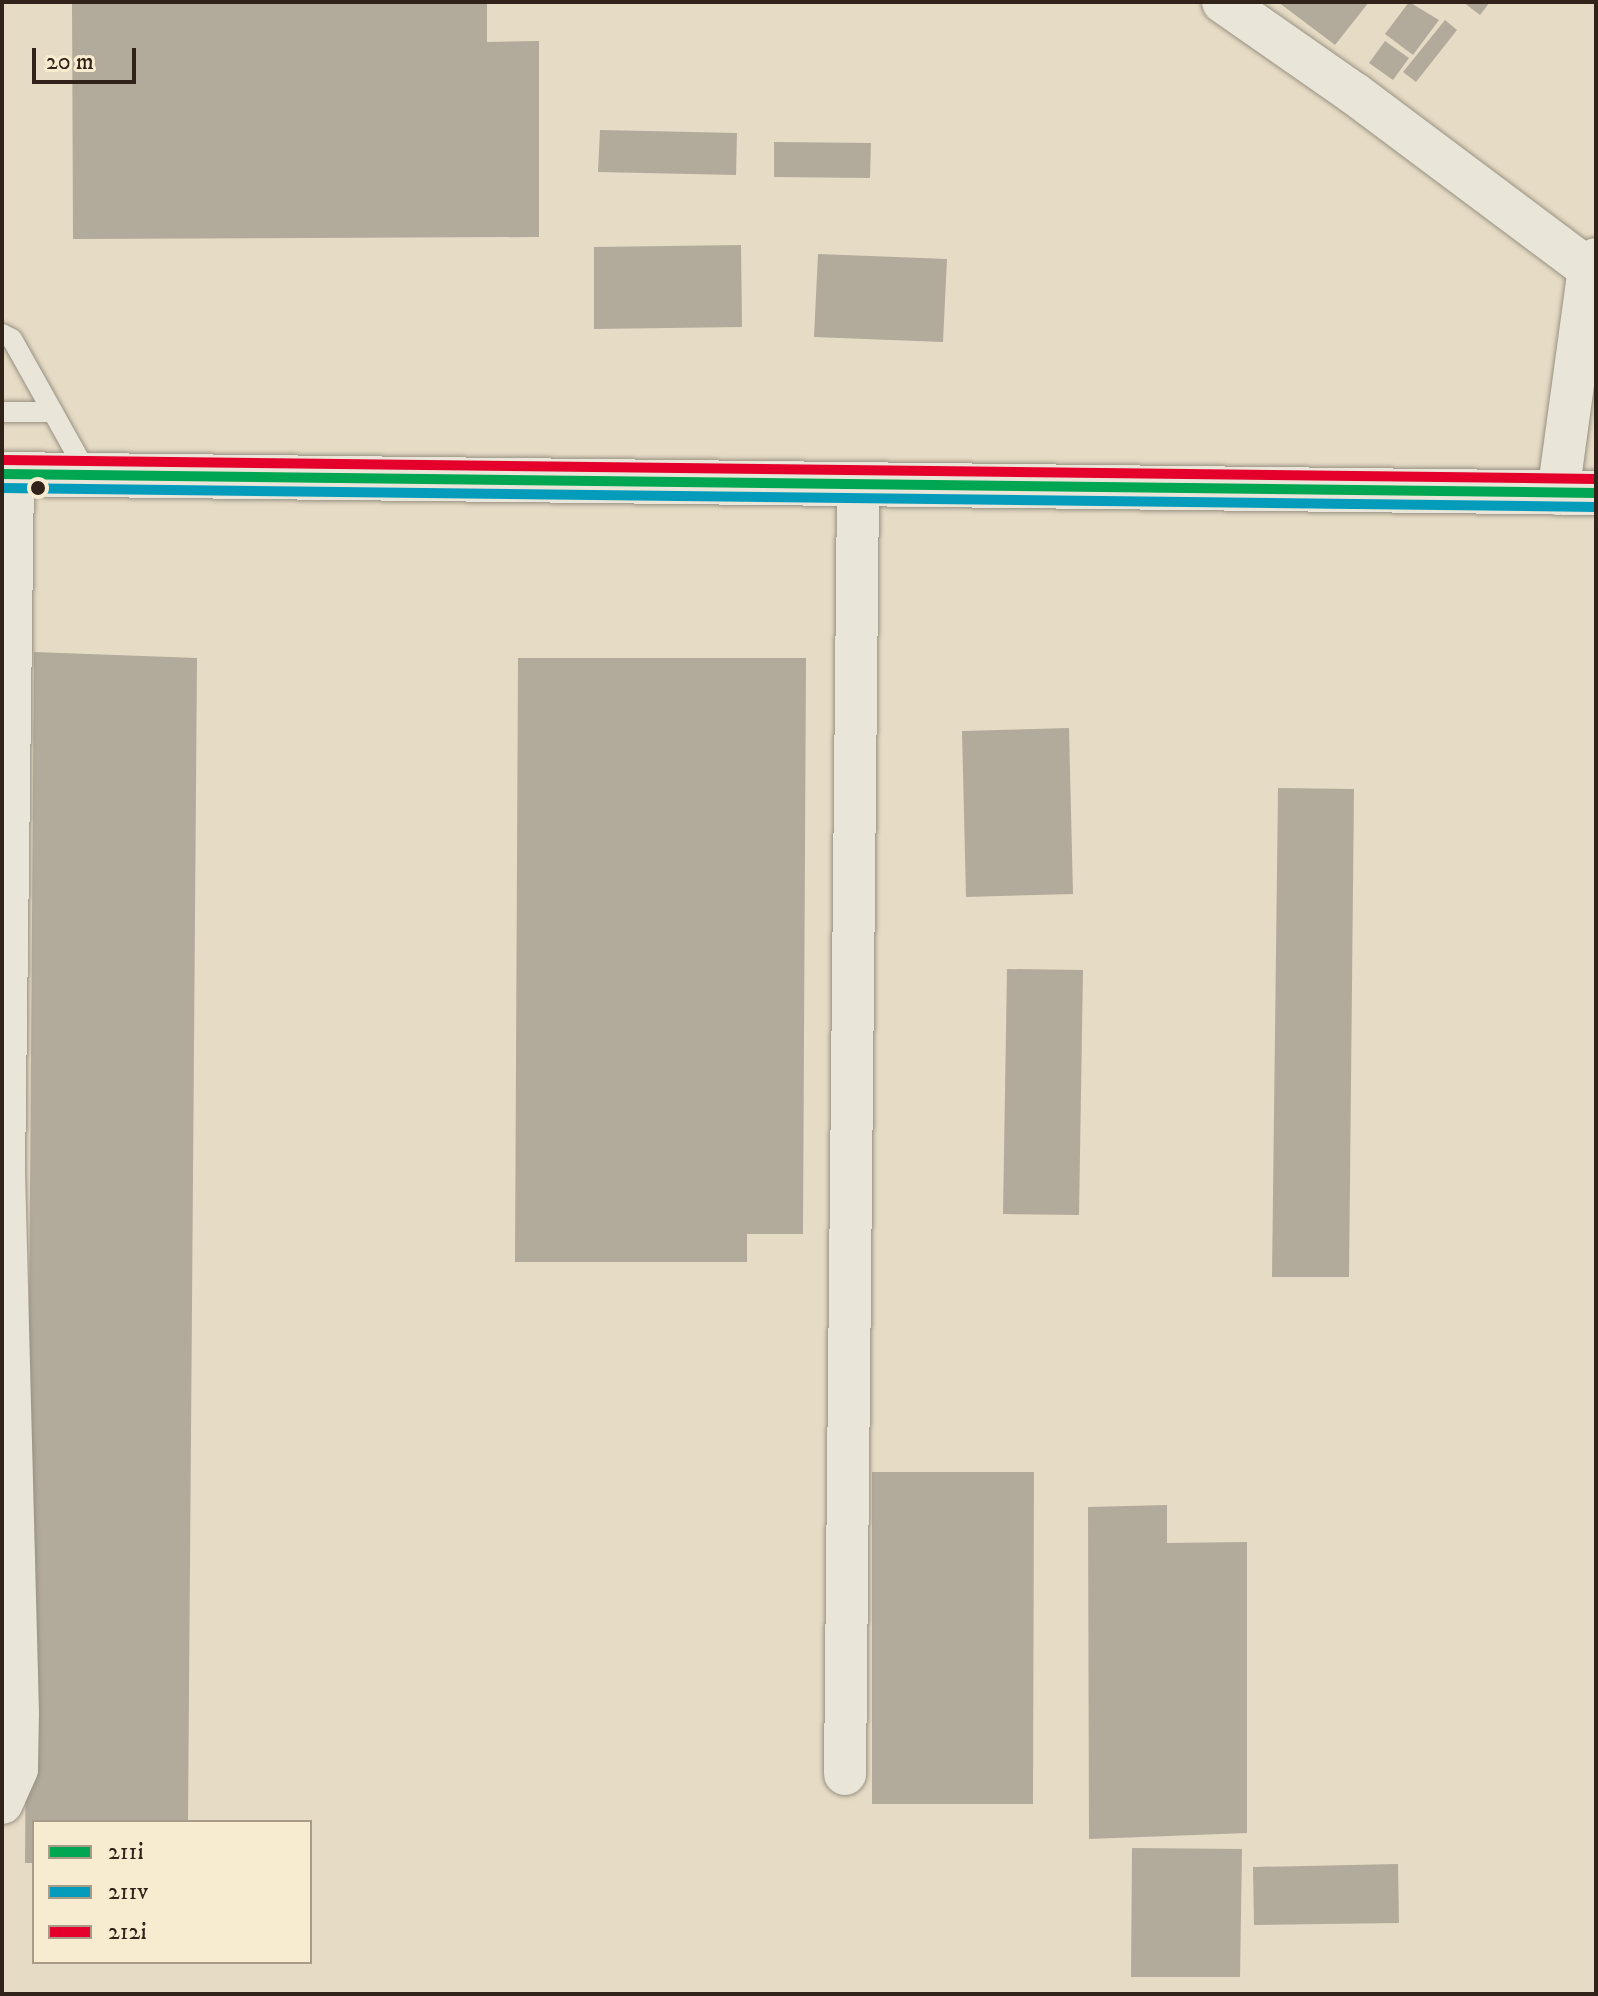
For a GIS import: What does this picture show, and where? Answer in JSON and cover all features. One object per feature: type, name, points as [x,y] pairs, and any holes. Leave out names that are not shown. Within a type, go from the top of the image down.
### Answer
[{"type":"main road","points":[[7,474],[1577,494]]},
{"type":"street","points":[[1223,2],[1593,264],[1577,494]]},
{"type":"street","points":[[2,1803],[17,1769],[18,1713],[4,1172],[7,474]]},
{"type":"street","points":[[845,1774],[858,485]]},
{"type":"lane","points":[[2,334],[12,339],[88,475]]},
{"type":"lane","points":[[2,412],[53,412]]},
{"type":"building","points":[[72,2],[487,2],[487,42],[539,41],[539,237],[73,239]]},
{"type":"building","points":[[1278,2],[1369,2],[1335,45]]},
{"type":"building","points":[[1409,2],[1439,20],[1413,55],[1385,34]]},
{"type":"building","points":[[1463,2],[1490,2],[1480,15]]},
{"type":"building","points":[[1445,20],[1457,30],[1416,82],[1403,72]]},
{"type":"building","points":[[1385,41],[1409,58],[1393,80],[1369,63]]},
{"type":"building","points":[[600,130],[737,133],[736,175],[598,172]]},
{"type":"building","points":[[774,142],[871,143],[870,178],[774,177]]},
{"type":"building","points":[[741,245],[742,327],[594,329],[594,247]]},
{"type":"building","points":[[818,254],[947,259],[943,342],[814,337]]},
{"type":"building","points":[[34,652],[197,658],[188,1820],[32,1820],[32,1863],[25,1863]]},
{"type":"building","points":[[518,658],[806,658],[803,1234],[747,1234],[747,1262],[515,1262]]},
{"type":"building","points":[[1069,728],[1073,894],[966,897],[962,731]]},
{"type":"building","points":[[1278,788],[1354,789],[1349,1277],[1272,1277]]},
{"type":"building","points":[[1007,969],[1083,970],[1079,1215],[1003,1214]]},
{"type":"building","points":[[872,1472],[1034,1472],[1033,1804],[872,1804]]},
{"type":"building","points":[[1167,1505],[1167,1543],[1247,1542],[1247,1833],[1089,1839],[1088,1507]]},
{"type":"building","points":[[1132,1848],[1242,1849],[1240,1977],[1131,1977]]},
{"type":"building","points":[[1398,1864],[1399,1923],[1254,1925],[1253,1867]]},
{"type":"transit line","name":"212i","points":[[2,460],[1596,479]]},
{"type":"transit line","name":"211i","points":[[2,474],[1596,493]]},
{"type":"transit line","name":"211v","points":[[2,488],[1596,507]]}]
